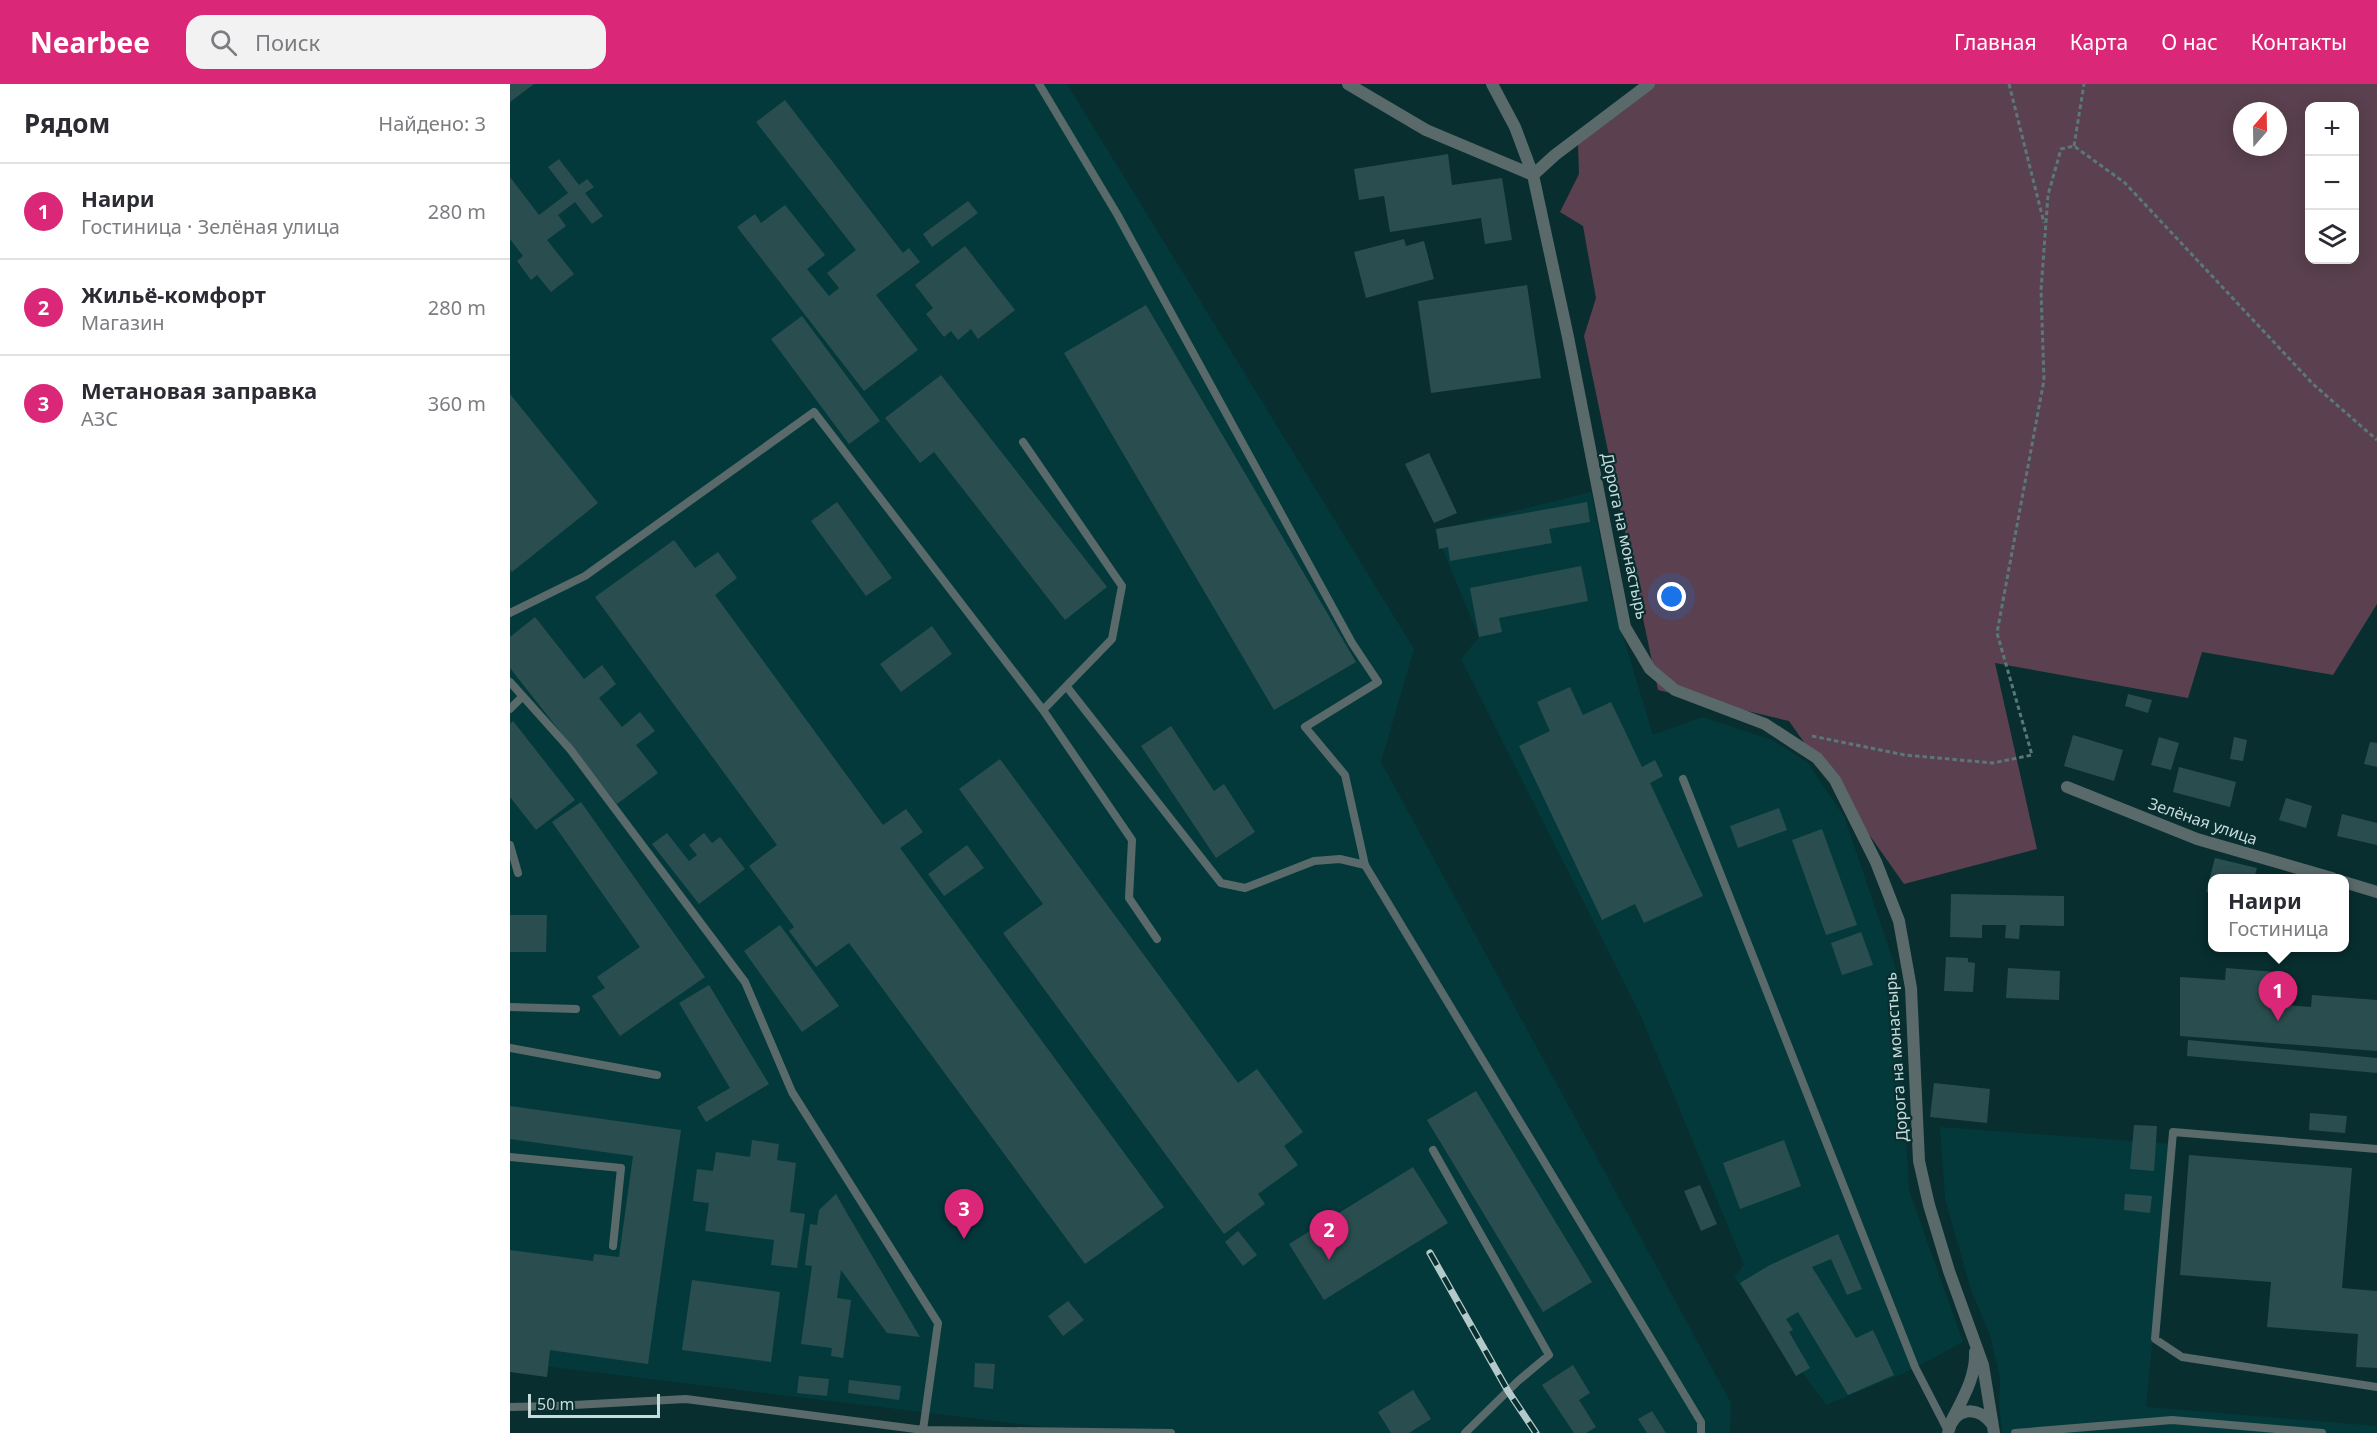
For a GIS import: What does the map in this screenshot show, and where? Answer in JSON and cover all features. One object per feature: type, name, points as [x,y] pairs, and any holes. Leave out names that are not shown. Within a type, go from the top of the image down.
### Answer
[{"type":"street","points":[[1348,84],[1426,130],[1533,176],[1555,155],[1649,84]]},
{"type":"street","name":"Дорога на монастырь","points":[[1492,84],[1515,127],[1533,176],[1568,336],[1625,627],[1650,669],[1675,690],[1765,724],[1817,758],[1835,780],[1876,862],[1899,921],[1911,988],[1919,1161],[1929,1205],[1949,1271],[1983,1365],[1994,1429]]},
{"type":"street","name":"Зелёная улица","points":[[2067,787],[2197,839],[2315,874]]},
{"type":"street","points":[[2349,884],[2377,892]]},
{"type":"street","points":[[1949,1428],[1969,1386],[1976,1365],[1975,1339]]},
{"type":"street","points":[[1949,1428],[1962,1413],[1974,1411],[1986,1416],[1994,1429]]},
{"type":"lane","points":[[1039,84],[1117,214],[1352,643],[1378,682],[1305,727],[1344,775],[1365,865],[1701,1422],[1701,1433]]},
{"type":"lane","points":[[510,613],[585,576],[814,412],[1043,711],[1132,840],[1129,898],[1157,939]]},
{"type":"lane","points":[[1023,442],[1122,586],[1112,639],[1043,711]]},
{"type":"lane","points":[[510,682],[570,749],[745,982],[792,1092],[938,1323],[923,1430]]},
{"type":"lane","points":[[1067,687],[1221,883],[1245,888],[1314,861],[1340,859],[1365,865]]},
{"type":"lane","points":[[510,709],[522,697]]},
{"type":"lane","points":[[1683,779],[1915,1367],[1949,1428]]},
{"type":"lane","points":[[510,845],[518,873]]},
{"type":"lane","points":[[510,1007],[576,1009]]},
{"type":"lane","points":[[510,1048],[657,1075]]},
{"type":"lane","points":[[2377,1149],[2173,1132],[2155,1340],[2182,1357],[2377,1387]]},
{"type":"lane","points":[[1433,1150],[1549,1355],[1518,1381],[1465,1433]]},
{"type":"lane","points":[[510,1157],[621,1168],[613,1246]]},
{"type":"lane","points":[[510,1407],[686,1400],[923,1430],[1171,1433]]},
{"type":"lane","points":[[2015,1433],[2172,1420],[2322,1433]]},
{"type":"path","points":[[2009,84],[2046,228]]},
{"type":"path","points":[[2074,146],[2084,84]]},
{"type":"path","points":[[1805,735],[1905,755],[1993,763],[2032,755],[1997,633],[2044,380],[2041,290],[2048,195],[2061,149],[2074,146],[2125,183],[2313,384],[2377,440]]},
{"type":"shaded area","points":[[510,84],[1067,84],[1414,649],[1381,762],[1731,1403],[1730,1433],[1093,1433],[510,1362]]},
{"type":"shaded area","points":[[1655,84],[2377,84],[2377,604],[2333,675],[2202,652],[2188,698],[1995,663],[2037,849],[1904,884],[1789,721],[1658,690],[1584,336],[1596,298],[1583,226],[1560,212],[1579,174],[1578,144]]},
{"type":"shaded area","points":[[1591,492],[1613,603],[1653,735],[1702,717],[1772,740],[1807,762],[1844,816],[1896,969],[1909,1190],[1963,1342],[1909,1371],[1826,1405],[1734,1277],[1744,1265],[1640,1014],[1461,659],[1479,637],[1435,531]]},
{"type":"shaded area","points":[[1940,1127],[2172,1144],[2146,1407],[2377,1426],[2377,1433],[2002,1433],[1999,1404],[2000,1378],[1990,1335],[1971,1290],[1945,1199]]},
{"type":"building","points":[[510,84],[534,84],[510,102]]},
{"type":"building","points":[[785,100],[903,253],[909,248],[920,262],[876,295],[918,350],[864,391],[737,227],[755,214],[761,223],[785,205],[825,255],[807,269],[829,296],[839,288],[827,273],[856,250],[756,122]]},
{"type":"building","points":[[1448,154],[1452,185],[1502,178],[1512,240],[1485,244],[1481,218],[1390,232],[1384,196],[1359,200],[1354,169]]},
{"type":"building","points":[[559,159],[579,185],[587,179],[594,187],[585,193],[603,216],[592,224],[575,202],[558,215],[566,226],[547,240],[574,274],[551,292],[537,275],[531,280],[517,261],[523,256],[510,239],[510,177],[539,215],[568,193],[548,167]]},
{"type":"building","points":[[968,201],[978,213],[932,247],[923,234]]},
{"type":"building","points":[[1404,239],[1406,246],[1424,241],[1434,279],[1366,298],[1354,252]]},
{"type":"building","points":[[965,246],[1015,310],[978,339],[971,329],[958,340],[951,331],[944,337],[926,314],[933,308],[915,285]]},
{"type":"building","points":[[1527,285],[1541,378],[1431,393],[1418,301]]},
{"type":"building","points":[[1146,305],[1356,662],[1274,710],[1064,353]]},
{"type":"building","points":[[802,316],[880,421],[849,444],[771,339]]},
{"type":"building","points":[[941,375],[1107,587],[1065,620],[934,452],[920,463],[885,418]]},
{"type":"building","points":[[510,394],[598,503],[512,572],[510,570]]},
{"type":"building","points":[[1429,453],[1457,513],[1434,523],[1405,464]]},
{"type":"building","points":[[837,502],[892,578],[866,596],[811,521]]},
{"type":"building","points":[[1587,502],[1590,522],[1549,529],[1552,543],[1450,561],[1448,547],[1439,549],[1436,529]]},
{"type":"building","points":[[674,540],[695,568],[718,552],[737,578],[715,595],[883,825],[906,809],[923,832],[900,848],[1164,1207],[1085,1264],[849,943],[816,967],[789,931],[794,927],[749,866],[777,845],[595,597]]},
{"type":"building","points":[[1581,566],[1588,601],[1499,618],[1502,632],[1479,637],[1470,588]]},
{"type":"building","points":[[535,617],[584,679],[602,665],[616,684],[599,698],[622,727],[640,712],[655,731],[636,745],[658,773],[617,804],[510,668],[510,637]]},
{"type":"building","points":[[932,626],[952,654],[901,692],[880,664]]},
{"type":"building","points":[[1570,687],[1583,715],[1611,702],[1642,767],[1655,760],[1663,776],[1650,783],[1703,896],[1644,923],[1635,904],[1602,920],[1519,746],[1550,731],[1537,702]]},
{"type":"building","points":[[2128,694],[2152,700],[2148,713],[2125,706]]},
{"type":"building","points":[[513,721],[575,800],[536,830],[510,797],[510,724]]},
{"type":"building","points":[[1171,726],[1214,791],[1224,784],[1255,832],[1216,858],[1141,746]]},
{"type":"building","points":[[2073,735],[2123,750],[2114,781],[2064,766]]},
{"type":"building","points":[[2159,737],[2179,743],[2171,770],[2151,765]]},
{"type":"building","points":[[2234,737],[2247,740],[2243,761],[2230,759]]},
{"type":"building","points":[[2370,742],[2377,743],[2377,767],[2364,764]]},
{"type":"building","points":[[1000,759],[1238,1083],[1257,1069],[1303,1132],[1284,1146],[1298,1165],[1258,1194],[1265,1204],[1224,1234],[1003,933],[1043,904],[959,789]]},
{"type":"building","points":[[2179,767],[2236,782],[2230,807],[2173,792]]},
{"type":"building","points":[[2286,798],[2312,806],[2306,828],[2279,820]]},
{"type":"building","points":[[581,802],[705,977],[620,1036],[592,996],[605,988],[597,977],[640,947],[552,822]]},
{"type":"building","points":[[1779,808],[1787,830],[1738,848],[1730,826]]},
{"type":"building","points":[[2342,814],[2377,823],[2377,845],[2337,836]]},
{"type":"building","points":[[1822,829],[1857,925],[1826,935],[1792,840]]},
{"type":"building","points":[[667,833],[689,861],[697,855],[689,845],[704,833],[712,843],[720,837],[745,869],[699,904],[652,844]]},
{"type":"building","points":[[967,845],[984,868],[944,896],[928,874]]},
{"type":"building","points":[[2215,858],[2257,868],[2255,874],[2211,874]]},
{"type":"building","points":[[1951,894],[2064,896],[2064,926],[2020,925],[2019,939],[2005,938],[2006,925],[1982,925],[1982,938],[1950,937]]},
{"type":"building","points":[[510,915],[547,915],[546,952],[510,952]]},
{"type":"building","points":[[780,925],[839,1006],[802,1032],[744,951]]},
{"type":"building","points":[[1861,932],[1873,965],[1842,975],[1831,943]]},
{"type":"building","points":[[1946,957],[1968,958],[1968,962],[1975,963],[1973,992],[1944,991]]},
{"type":"building","points":[[2008,968],[2060,971],[2059,1000],[2006,998]]},
{"type":"building","points":[[2226,968],[2288,973],[2286,1005],[2311,1007],[2312,995],[2377,1000],[2377,1051],[2180,1036],[2180,977],[2225,980]]},
{"type":"building","points":[[709,985],[769,1084],[706,1122],[697,1107],[730,1088],[679,1003]]},
{"type":"building","points":[[2188,1040],[2377,1058],[2377,1073],[2187,1056]]},
{"type":"building","points":[[1934,1083],[1990,1089],[1987,1123],[1930,1117]]},
{"type":"building","points":[[1476,1091],[1592,1282],[1543,1312],[1427,1120]]},
{"type":"building","points":[[510,1106],[681,1130],[648,1364],[550,1350],[547,1377],[510,1372],[510,1250],[593,1261],[594,1254],[619,1257],[633,1156],[510,1139]]},
{"type":"building","points":[[2310,1113],[2347,1116],[2345,1133],[2309,1130]]},
{"type":"building","points":[[2134,1125],[2157,1126],[2154,1171],[2130,1169]]},
{"type":"building","points":[[752,1140],[779,1144],[777,1160],[796,1163],[790,1212],[805,1214],[797,1268],[771,1265],[774,1240],[705,1231],[709,1203],[693,1201],[697,1169],[713,1171],[716,1152],[750,1157]]},
{"type":"building","points":[[1784,1140],[1801,1186],[1740,1209],[1723,1163]]},
{"type":"building","points":[[2189,1155],[2352,1168],[2342,1288],[2377,1291],[2377,1368],[2356,1367],[2358,1334],[2267,1327],[2271,1282],[2180,1275]]},
{"type":"building","points":[[1413,1167],[1448,1223],[1324,1300],[1289,1244]]},
{"type":"building","points":[[1700,1185],[1717,1224],[1701,1231],[1684,1191]]},
{"type":"building","points":[[836,1194],[920,1337],[887,1333],[841,1270],[837,1298],[851,1300],[843,1358],[831,1356],[832,1348],[801,1344],[812,1266],[805,1265],[810,1224],[817,1225],[819,1210]]},
{"type":"building","points":[[2125,1194],[2152,1196],[2150,1213],[2124,1210]]},
{"type":"building","points":[[1238,1231],[1257,1255],[1243,1266],[1225,1242]]},
{"type":"building","points":[[1838,1234],[1862,1289],[1847,1295],[1831,1259],[1812,1267],[1856,1338],[1873,1330],[1894,1375],[1848,1395],[1798,1312],[1786,1319],[1793,1330],[1789,1332],[1810,1368],[1796,1376],[1740,1283],[1770,1265]]},
{"type":"building","points":[[692,1280],[780,1292],[771,1362],[682,1350]]},
{"type":"building","points":[[1068,1301],[1084,1320],[1063,1336],[1048,1316]]},
{"type":"building","points":[[975,1363],[995,1364],[993,1389],[974,1387]]},
{"type":"building","points":[[1573,1365],[1590,1393],[1579,1400],[1596,1427],[1586,1433],[1574,1433],[1542,1385]]},
{"type":"building","points":[[799,1376],[829,1379],[827,1396],[797,1393]]},
{"type":"building","points":[[849,1380],[901,1386],[899,1400],[848,1393]]},
{"type":"building","points":[[1413,1390],[1431,1419],[1409,1433],[1391,1433],[1378,1412]]},
{"type":"building","points":[[1652,1411],[1666,1433],[1647,1433],[1638,1419]]},
{"type":"railway","points":[[1430,1253],[1508,1391],[1536,1433]]},
{"type":"place","name":"Наири","points":[[2278,1021]]},
{"type":"place","name":"Метановая заправка","points":[[964,1239]]},
{"type":"place","name":"Жильё-комфорт","points":[[1329,1260]]}]
